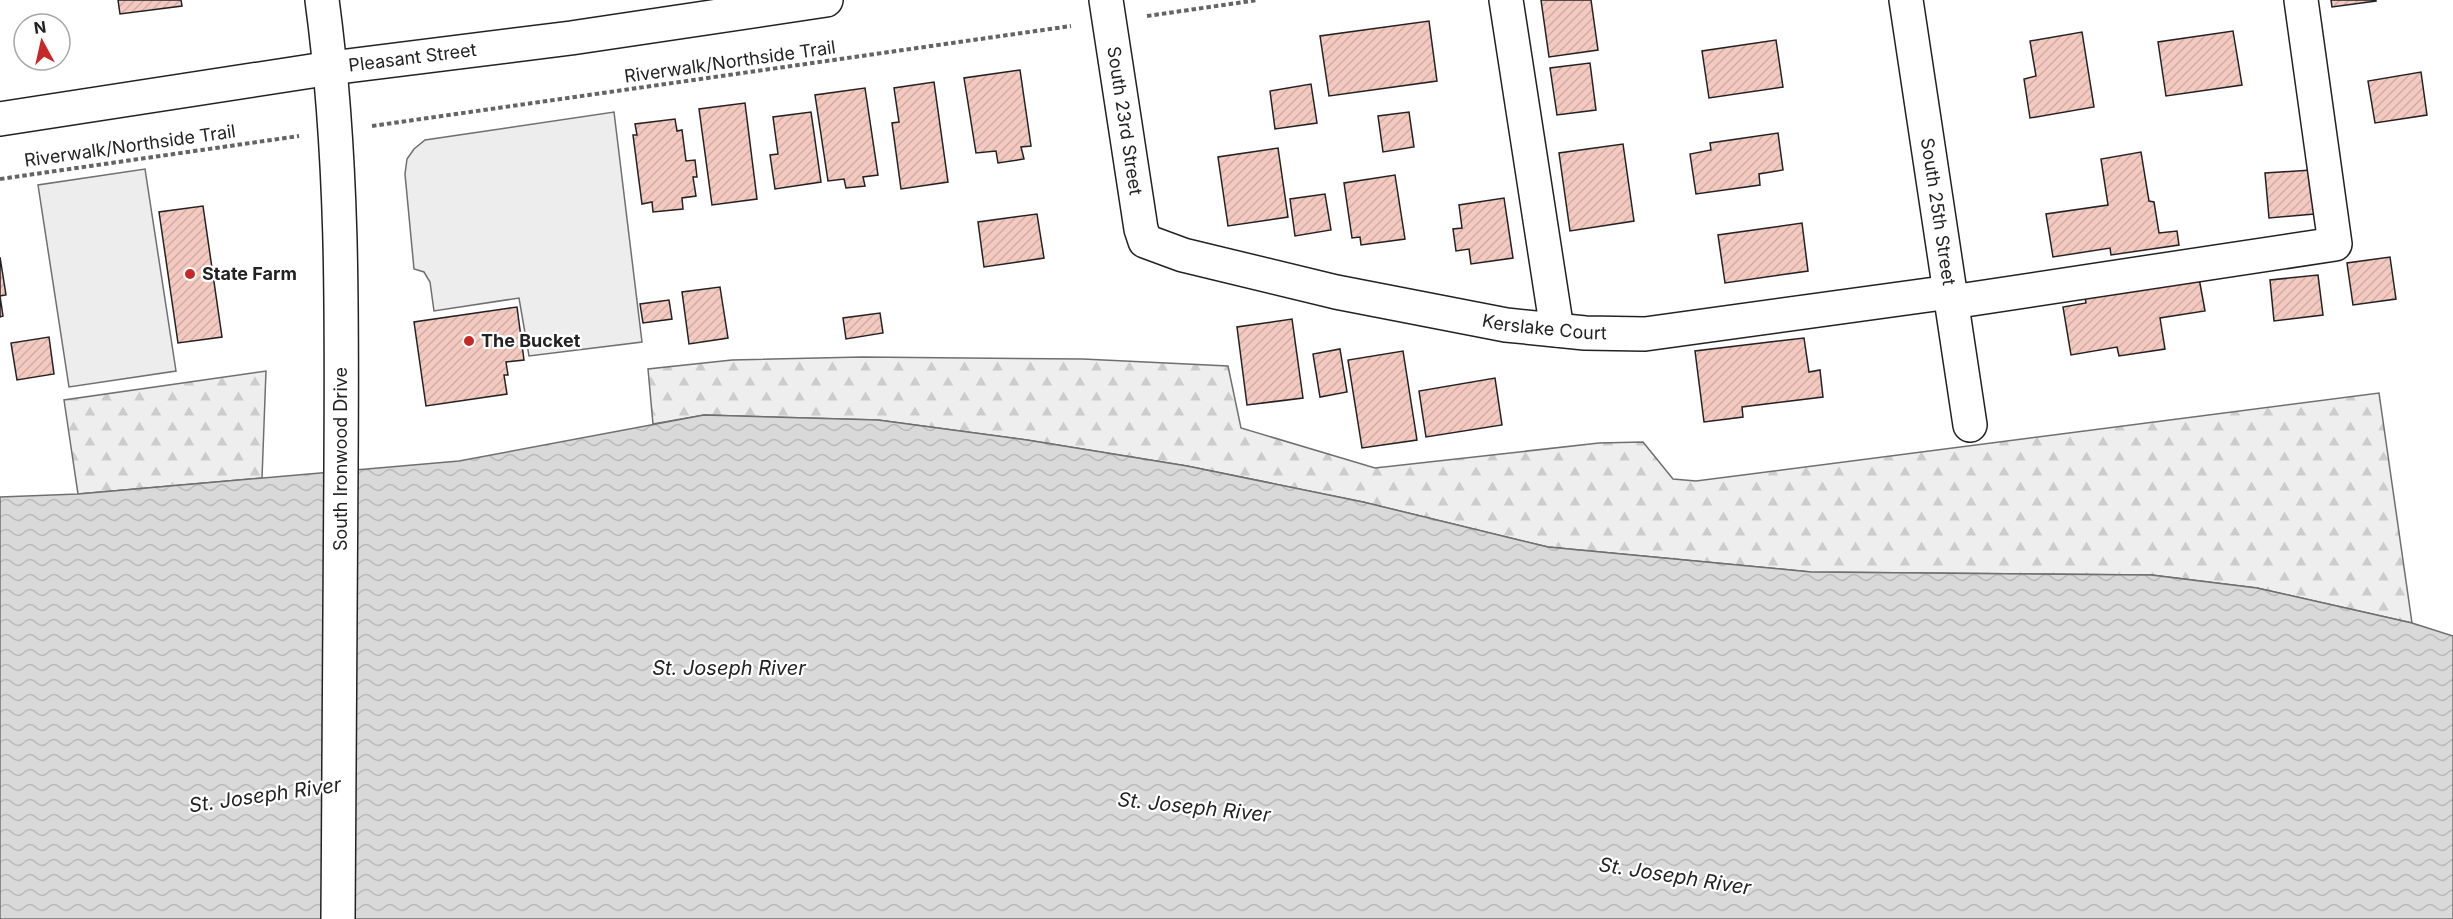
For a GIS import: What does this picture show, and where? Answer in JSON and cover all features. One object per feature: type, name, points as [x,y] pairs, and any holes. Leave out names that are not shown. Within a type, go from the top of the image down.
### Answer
[{"type":"street","name":"South Ironwood Drive","points":[[322,0],[331,68],[339,202],[342,336],[338,919]]},
{"type":"street","name":"Pleasant Street","points":[[0,119],[331,68],[571,38],[708,9],[826,0]]},
{"type":"street","name":"South 23rd Street","points":[[1106,0],[1141,229],[1145,241]]},
{"type":"street","points":[[1506,0],[1557,330]]},
{"type":"street","name":"South 25th Street","points":[[1906,0],[1970,425]]},
{"type":"street","name":"Kerslake Court","points":[[1145,241],[1183,255],[1336,291],[1506,324],[1557,330],[1645,334],[1951,297],[2335,244],[2301,0]]},
{"type":"path","points":[[1144,16],[1258,0]]},
{"type":"path","name":"Riverwalk/Northside Trail","points":[[396,123],[1068,27]]},
{"type":"path","name":"Riverwalk/Northside Trail","points":[[0,179],[265,140]]},
{"type":"green space","points":[[862,357],[1083,359],[1228,366],[1241,428],[1375,468],[1599,443],[1643,442],[1673,479],[1696,481],[2379,393],[2412,623],[2257,588],[2152,575],[1811,572],[1548,547],[1363,502],[1187,466],[1027,440],[878,420],[704,415],[653,424],[648,369],[732,360]]},
{"type":"green space","points":[[266,371],[262,478],[78,494],[64,400]]},
{"type":"shaded area","points":[[614,112],[642,342],[529,356],[519,298],[434,311],[430,282],[424,272],[414,269],[405,174],[407,159],[414,149],[425,140]]},
{"type":"shaded area","points":[[145,169],[176,371],[69,387],[38,185]]},
{"type":"water","name":"St. Joseph River","points":[[704,415],[878,420],[1027,440],[1187,466],[1363,502],[1548,547],[1811,572],[2151,575],[2257,588],[2412,623],[2453,636],[2453,919],[0,919],[0,497],[78,494],[459,461]]},
{"type":"building","points":[[118,0],[181,0],[182,6],[120,14]]},
{"type":"building","points":[[1541,0],[1591,0],[1598,50],[1549,57]]},
{"type":"building","points":[[2331,0],[2376,0],[2376,1],[2332,7]]},
{"type":"building","points":[[1429,21],[1437,81],[1329,96],[1320,36]]},
{"type":"building","points":[[2233,31],[2242,85],[2166,96],[2158,42]]},
{"type":"building","points":[[2082,32],[2094,107],[2030,118],[2024,79],[2036,76],[2030,41]]},
{"type":"building","points":[[1776,40],[1783,87],[1709,98],[1702,51]]},
{"type":"building","points":[[1590,63],[1596,110],[1557,115],[1550,68]]},
{"type":"building","points":[[1020,70],[1031,146],[1021,147],[1024,159],[998,163],[996,151],[976,153],[964,78]]},
{"type":"building","points":[[2421,72],[2427,115],[2375,123],[2368,81]]},
{"type":"building","points":[[934,82],[948,182],[901,189],[892,123],[899,122],[894,88]]},
{"type":"building","points":[[1311,84],[1317,123],[1275,129],[1270,91]]},
{"type":"building","points":[[865,88],[878,175],[863,177],[865,186],[846,188],[844,179],[828,181],[815,95]]},
{"type":"building","points":[[745,103],[757,199],[712,205],[699,109]]},
{"type":"building","points":[[811,112],[821,182],[775,189],[770,155],[778,154],[773,117]]},
{"type":"building","points":[[1409,112],[1414,147],[1383,152],[1378,116]]},
{"type":"building","points":[[675,119],[677,131],[682,130],[686,161],[695,160],[697,177],[693,177],[696,196],[682,198],[683,209],[653,212],[652,202],[642,204],[633,135],[637,135],[635,124]]},
{"type":"building","points":[[1778,133],[1783,170],[1759,174],[1760,185],[1696,194],[1690,154],[1711,150],[1710,143]]},
{"type":"building","points":[[1623,144],[1634,221],[1570,231],[1559,153]]},
{"type":"building","points":[[1278,148],[1288,217],[1228,226],[1218,157]]},
{"type":"building","points":[[2141,152],[2149,201],[2154,202],[2159,233],[2177,231],[2179,245],[2111,255],[2110,248],[2053,257],[2046,214],[2108,205],[2101,159]]},
{"type":"building","points":[[2311,170],[2314,214],[2269,218],[2265,173]]},
{"type":"building","points":[[1395,175],[1405,239],[1361,245],[1360,237],[1352,238],[1344,183]]},
{"type":"building","points":[[1325,194],[1331,230],[1295,236],[1290,199]]},
{"type":"building","points":[[1504,198],[1513,258],[1471,264],[1469,249],[1456,251],[1453,229],[1462,228],[1459,205]]},
{"type":"building","name":"State Farm","points":[[203,206],[222,337],[178,343],[159,212]]},
{"type":"building","points":[[1037,214],[1044,258],[984,267],[978,222]]},
{"type":"building","points":[[1802,223],[1808,271],[1725,283],[1718,235]]},
{"type":"building","points":[[0,257],[6,295],[0,296]]},
{"type":"building","points":[[2390,257],[2396,299],[2353,305],[2347,263]]},
{"type":"building","points":[[2318,275],[2323,315],[2274,321],[2270,280]]},
{"type":"building","points":[[2199,278],[2205,311],[2160,318],[2165,349],[2119,356],[2117,347],[2071,355],[2063,307],[2086,303],[2084,292]]},
{"type":"building","points":[[720,287],[728,338],[689,344],[682,292]]},
{"type":"building","points":[[0,296],[3,316],[0,317]]},
{"type":"building","points":[[669,300],[672,319],[643,323],[640,304]]},
{"type":"building","name":"The Bucket","points":[[517,307],[524,360],[506,362],[508,375],[504,375],[507,394],[426,406],[414,322]]},
{"type":"building","points":[[880,313],[883,333],[846,339],[843,318]]},
{"type":"building","points":[[1292,319],[1303,398],[1247,405],[1237,327]]},
{"type":"building","points":[[49,337],[54,374],[17,380],[11,343]]},
{"type":"building","points":[[1804,338],[1809,372],[1820,370],[1823,397],[1742,407],[1743,417],[1704,422],[1695,351]]},
{"type":"building","points":[[1340,349],[1347,392],[1320,397],[1313,354]]},
{"type":"building","points":[[1403,351],[1417,440],[1362,448],[1348,360]]},
{"type":"building","points":[[1495,378],[1502,425],[1426,437],[1419,391]]},
{"type":"place","name":"State Farm","points":[[190,274]]},
{"type":"place","name":"The Bucket","points":[[469,341]]}]
